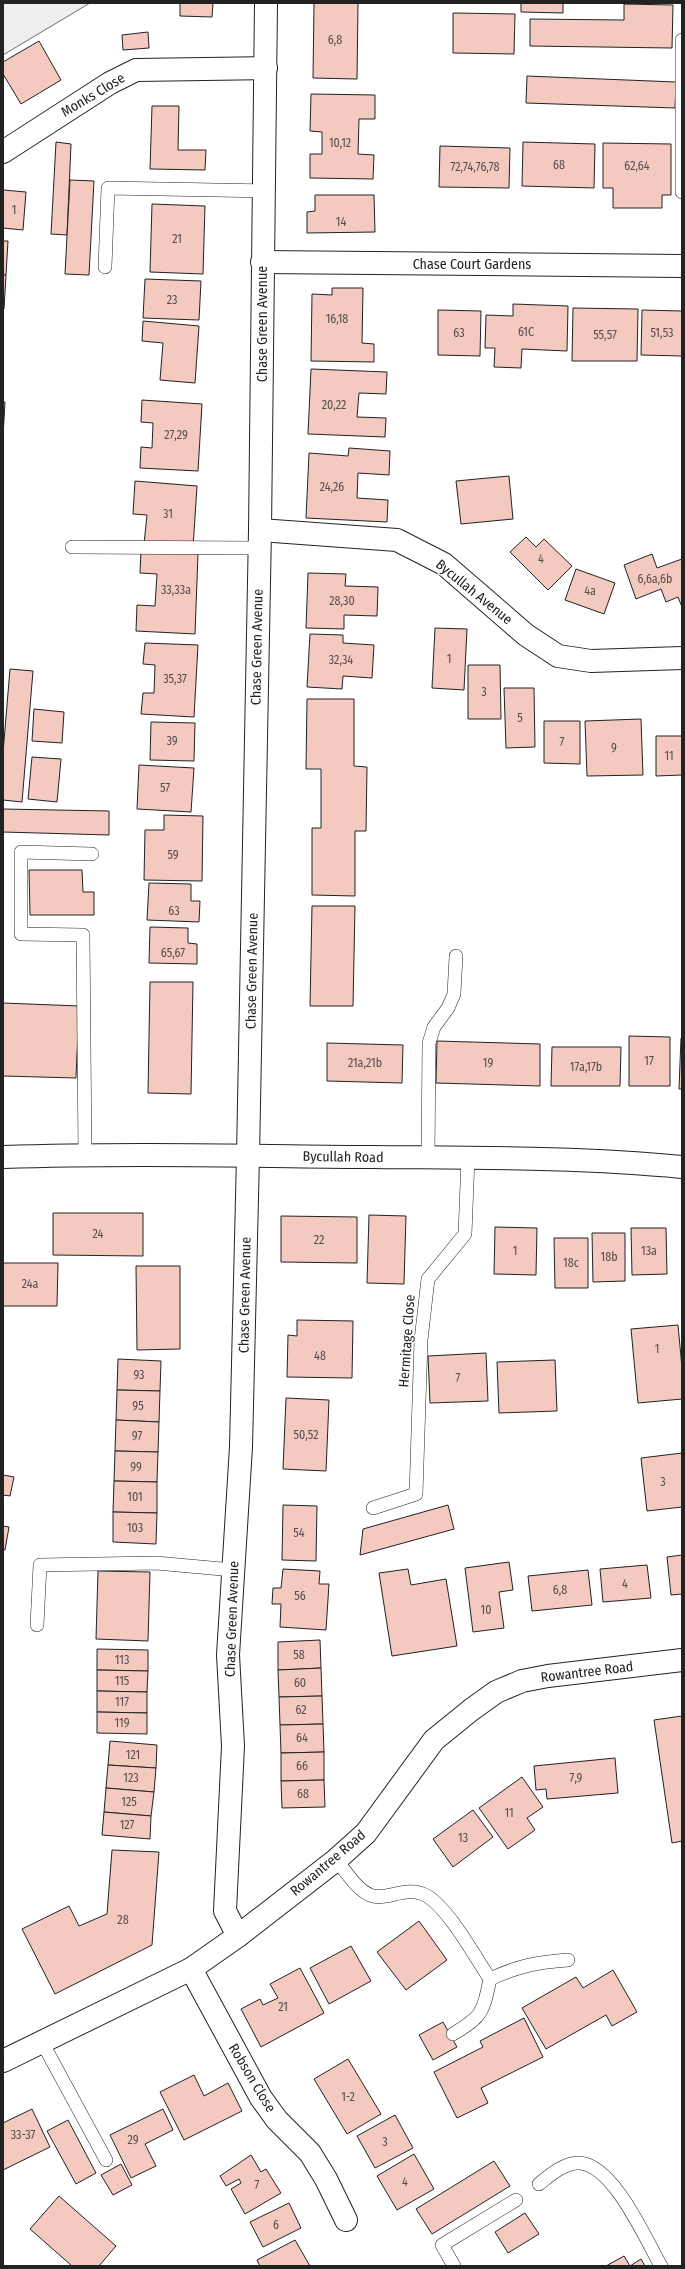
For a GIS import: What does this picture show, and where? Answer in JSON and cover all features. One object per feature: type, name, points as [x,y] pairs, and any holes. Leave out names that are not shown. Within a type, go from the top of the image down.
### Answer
[{"type":"street","name":"Chase Green Avenue","points":[[238,1936],[225,1911],[232,1800],[233,1746],[228,1655],[241,1447],[248,1156],[260,539],[266,3]]},
{"type":"street","name":"Monks Close","points":[[3,152],[110,83],[136,70],[266,68]]},
{"type":"street","name":"Chase Court Gardens","points":[[262,262],[682,266]]},
{"type":"street","name":"Bycullah Avenue","points":[[260,539],[397,540],[444,564],[526,635],[558,656],[591,661],[682,658]]},
{"type":"street","name":"Bycullah Road","points":[[3,1157],[85,1154],[468,1158],[623,1161],[682,1167]]},
{"type":"street","name":"Rowantree Road","points":[[3,2061],[191,1969],[238,1936],[336,1860],[366,1833],[434,1740],[470,1710],[496,1692],[522,1681],[548,1676],[682,1660]]},
{"type":"street","name":"Robson Close","points":[[191,1969],[261,2098],[277,2120],[310,2153],[326,2179],[346,2220]]},
{"type":"lane","points":[[682,40],[682,192]]},
{"type":"lane","points":[[105,267],[108,188],[263,191]]},
{"type":"lane","points":[[72,547],[260,539]]},
{"type":"lane","points":[[85,1154],[83,935],[22,934],[21,852],[92,854]]},
{"type":"lane","points":[[428,1158],[429,1043],[434,1027],[448,1008],[454,994],[456,956]]},
{"type":"lane","name":"Hermitage Close","points":[[374,1508],[416,1494],[421,1340],[428,1278],[464,1234],[468,1158]]},
{"type":"lane","points":[[37,1625],[40,1565],[156,1563],[233,1570]]},
{"type":"lane","points":[[336,1860],[361,1889],[371,1895],[379,1896],[412,1891],[426,1896],[440,1906],[490,1979],[482,2013],[471,2023],[453,2034]]},
{"type":"lane","points":[[490,1979],[515,1967],[536,1962],[568,1960]]},
{"type":"lane","points":[[42,2042],[106,2160]]},
{"type":"lane","points":[[539,2184],[554,2171],[578,2163],[594,2167],[614,2185],[661,2266]]},
{"type":"lane","points":[[454,2266],[442,2245],[516,2200]]},
{"type":"shaded area","points":[[3,3],[90,3],[3,55]]},
{"type":"building","points":[[180,3],[213,3],[212,17],[180,16]]},
{"type":"building","points":[[314,3],[358,3],[357,79],[313,78]]},
{"type":"building","points":[[521,3],[563,3],[563,13],[521,12]]},
{"type":"building","points":[[624,4],[673,5],[672,48],[530,46],[530,19],[624,20]]},
{"type":"building","points":[[453,13],[515,14],[514,54],[453,53]]},
{"type":"building","points":[[148,32],[149,48],[123,50],[122,35]]},
{"type":"building","points":[[39,41],[61,80],[21,104],[3,74],[3,62]]},
{"type":"building","points":[[527,76],[676,82],[675,108],[526,103]]},
{"type":"building","points":[[311,94],[375,95],[375,119],[359,119],[358,154],[374,155],[373,179],[310,178],[310,154],[322,154],[322,132],[310,131]]},
{"type":"building","points":[[152,106],[179,106],[178,150],[206,150],[205,170],[150,169]]},
{"type":"building","points":[[56,142],[71,144],[67,235],[51,234]]},
{"type":"building","points":[[523,142],[595,144],[594,188],[522,186]]},
{"type":"building","points":[[603,143],[671,144],[671,195],[662,195],[662,208],[613,208],[613,188],[603,188]]},
{"type":"building","points":[[440,146],[510,148],[509,188],[439,187]]},
{"type":"building","points":[[70,180],[94,181],[89,275],[65,274]]},
{"type":"building","points":[[3,190],[26,192],[23,230],[3,228]]},
{"type":"building","points":[[315,195],[374,195],[375,232],[307,233],[307,212],[315,211]]},
{"type":"building","points":[[152,204],[205,206],[203,274],[150,272]]},
{"type":"building","points":[[3,241],[8,241],[6,275],[3,275]]},
{"type":"building","points":[[3,275],[6,275],[4,309],[3,309]]},
{"type":"building","points":[[145,279],[201,281],[199,320],[143,318]]},
{"type":"building","points":[[332,288],[363,288],[362,343],[374,344],[374,362],[311,361],[312,294],[332,295]]},
{"type":"building","points":[[513,304],[568,306],[567,351],[522,349],[521,368],[494,367],[495,348],[485,348],[486,315],[513,316]]},
{"type":"building","points":[[573,308],[638,309],[637,361],[572,361]]},
{"type":"building","points":[[438,310],[481,311],[480,356],[438,355]]},
{"type":"building","points":[[642,310],[682,311],[682,356],[641,355]]},
{"type":"building","points":[[143,321],[199,326],[195,383],[160,380],[163,343],[142,341]]},
{"type":"building","points":[[311,369],[387,372],[386,394],[359,393],[357,417],[386,418],[385,437],[308,434]]},
{"type":"building","points":[[142,400],[202,404],[198,471],[140,468],[141,447],[152,448],[153,423],[141,422]]},
{"type":"building","points":[[3,402],[5,402],[3,437]]},
{"type":"building","points":[[349,448],[390,451],[389,475],[358,473],[357,498],[388,500],[387,522],[306,518],[309,453],[348,456]]},
{"type":"building","points":[[509,476],[513,519],[461,524],[456,481]]},
{"type":"building","points":[[135,481],[197,486],[193,548],[144,544],[147,515],[133,514]]},
{"type":"building","points":[[526,537],[536,547],[544,539],[572,566],[548,590],[510,552]]},
{"type":"building","points":[[141,551],[198,554],[195,634],[136,631],[137,605],[155,606],[157,574],[140,573]]},
{"type":"building","points":[[652,554],[657,568],[682,559],[682,607],[678,597],[666,602],[661,589],[636,599],[624,565]]},
{"type":"building","points":[[576,569],[615,583],[604,614],[565,600]]},
{"type":"building","points":[[308,573],[346,574],[345,586],[378,587],[377,616],[344,615],[344,629],[306,628]]},
{"type":"building","points":[[435,628],[467,629],[464,690],[432,688]]},
{"type":"building","points":[[310,634],[343,635],[343,643],[374,645],[372,678],[343,676],[342,689],[307,687]]},
{"type":"building","points":[[145,643],[198,645],[194,717],[141,714],[143,693],[154,693],[155,665],[143,664]]},
{"type":"building","points":[[468,665],[500,665],[501,719],[468,719]]},
{"type":"building","points":[[10,669],[33,671],[22,802],[3,800],[3,753]]},
{"type":"building","points":[[504,688],[534,688],[535,747],[506,748]]},
{"type":"building","points":[[307,699],[354,699],[354,766],[367,767],[366,831],[355,831],[355,896],[312,895],[312,828],[321,828],[321,769],[306,769]]},
{"type":"building","points":[[34,709],[64,712],[62,743],[32,741]]},
{"type":"building","points":[[641,719],[643,775],[587,776],[585,721]]},
{"type":"building","points":[[544,721],[580,721],[580,764],[544,763]]},
{"type":"building","points":[[151,722],[195,723],[194,761],[150,760]]},
{"type":"building","points":[[656,736],[682,736],[682,775],[656,776]]},
{"type":"building","points":[[32,757],[61,759],[57,802],[28,799]]},
{"type":"building","points":[[139,765],[194,768],[191,812],[137,809]]},
{"type":"building","points":[[3,809],[109,811],[109,835],[3,832]]},
{"type":"building","points":[[164,815],[203,816],[202,881],[144,880],[145,830],[164,830]]},
{"type":"building","points":[[29,870],[82,870],[83,892],[94,892],[94,915],[30,915]]},
{"type":"building","points":[[149,883],[191,884],[191,901],[200,901],[199,922],[147,920]]},
{"type":"building","points":[[312,906],[355,906],[353,1006],[310,1006]]},
{"type":"building","points":[[150,927],[188,928],[188,943],[197,944],[197,964],[149,963]]},
{"type":"building","points":[[150,982],[193,982],[191,1094],[148,1093]]},
{"type":"building","points":[[3,1003],[79,1006],[76,1078],[3,1076]]},
{"type":"building","points":[[629,1036],[670,1037],[670,1086],[629,1086]]},
{"type":"building","points":[[681,1038],[682,1089],[679,1089]]},
{"type":"building","points":[[437,1041],[540,1044],[540,1086],[436,1083]]},
{"type":"building","points":[[327,1043],[403,1045],[402,1083],[327,1081]]},
{"type":"building","points":[[552,1047],[621,1047],[620,1086],[551,1086]]},
{"type":"building","points":[[53,1213],[143,1213],[143,1256],[53,1255]]},
{"type":"building","points":[[369,1215],[406,1216],[404,1284],[367,1283]]},
{"type":"building","points":[[281,1216],[357,1217],[357,1263],[281,1262]]},
{"type":"building","points":[[495,1227],[537,1228],[536,1275],[494,1274]]},
{"type":"building","points":[[631,1228],[666,1228],[667,1274],[632,1275]]},
{"type":"building","points":[[592,1233],[625,1233],[625,1281],[593,1282]]},
{"type":"building","points":[[554,1238],[588,1238],[588,1288],[555,1288]]},
{"type":"building","points":[[3,1263],[58,1263],[57,1306],[3,1306]]},
{"type":"building","points":[[136,1266],[180,1266],[180,1349],[137,1350]]},
{"type":"building","points":[[297,1320],[353,1321],[352,1378],[287,1377],[288,1335],[297,1336]]},
{"type":"building","points":[[678,1325],[682,1368],[682,1399],[638,1403],[631,1329]]},
{"type":"building","points":[[486,1353],[488,1401],[430,1403],[428,1356]]},
{"type":"building","points":[[118,1359],[161,1361],[160,1391],[117,1390]]},
{"type":"building","points":[[555,1360],[557,1411],[499,1413],[497,1362]]},
{"type":"building","points":[[117,1390],[160,1391],[159,1422],[116,1420]]},
{"type":"building","points":[[286,1398],[329,1400],[326,1471],[283,1469]]},
{"type":"building","points":[[116,1420],[159,1422],[158,1452],[115,1451]]},
{"type":"building","points":[[115,1451],[158,1452],[157,1482],[114,1481]]},
{"type":"building","points":[[682,1453],[682,1507],[647,1511],[641,1458]]},
{"type":"building","points":[[3,1475],[14,1477],[10,1496],[3,1495]]},
{"type":"building","points":[[114,1481],[157,1482],[157,1513],[113,1512]]},
{"type":"building","points":[[283,1505],[317,1506],[316,1561],[282,1560]]},
{"type":"building","points":[[448,1505],[454,1529],[360,1555],[363,1529]]},
{"type":"building","points":[[113,1512],[157,1513],[156,1544],[113,1542]]},
{"type":"building","points":[[3,1526],[9,1527],[5,1550],[3,1550]]},
{"type":"building","points":[[682,1555],[682,1594],[671,1595],[667,1557]]},
{"type":"building","points":[[509,1562],[513,1590],[499,1592],[504,1628],[473,1632],[465,1568]]},
{"type":"building","points":[[647,1565],[651,1598],[603,1602],[600,1569]]},
{"type":"building","points":[[283,1569],[320,1571],[319,1584],[329,1584],[326,1630],[280,1627],[281,1604],[272,1604],[273,1588],[281,1588]]},
{"type":"building","points":[[408,1569],[411,1585],[446,1579],[457,1646],[392,1656],[379,1573]]},
{"type":"building","points":[[588,1570],[592,1605],[532,1611],[528,1576]]},
{"type":"building","points":[[98,1571],[150,1572],[148,1641],[96,1639]]},
{"type":"building","points":[[320,1640],[321,1668],[278,1670],[278,1642]]},
{"type":"building","points":[[97,1649],[148,1650],[148,1671],[97,1670]]},
{"type":"building","points":[[321,1668],[322,1696],[279,1697],[278,1670]]},
{"type":"building","points":[[97,1670],[148,1671],[147,1692],[97,1691]]},
{"type":"building","points":[[97,1691],[147,1692],[147,1713],[97,1712]]},
{"type":"building","points":[[322,1696],[323,1724],[280,1725],[279,1697]]},
{"type":"building","points":[[97,1712],[147,1713],[147,1734],[97,1733]]},
{"type":"building","points":[[682,1716],[682,1841],[672,1843],[654,1720]]},
{"type":"building","points":[[323,1724],[324,1752],[281,1753],[280,1725]]},
{"type":"building","points":[[110,1741],[157,1745],[156,1768],[108,1765]]},
{"type":"building","points":[[324,1752],[324,1780],[281,1781],[281,1753]]},
{"type":"building","points":[[615,1758],[618,1793],[547,1799],[546,1789],[536,1790],[534,1766]]},
{"type":"building","points":[[108,1765],[156,1768],[154,1792],[106,1788]]},
{"type":"building","points":[[522,1777],[543,1807],[527,1818],[535,1830],[508,1849],[479,1808]]},
{"type":"building","points":[[324,1780],[325,1807],[282,1808],[281,1781]]},
{"type":"building","points":[[106,1788],[154,1792],[151,1816],[104,1812]]},
{"type":"building","points":[[473,1810],[493,1837],[453,1867],[433,1839]]},
{"type":"building","points":[[104,1812],[151,1816],[150,1839],[102,1835]]},
{"type":"building","points":[[112,1850],[159,1852],[152,1945],[55,1994],[22,1929],[69,1906],[79,1926],[107,1914]]},
{"type":"building","points":[[419,1921],[447,1960],[406,1990],[377,1952]]},
{"type":"building","points":[[351,1946],[371,1981],[329,2004],[310,1968]]},
{"type":"building","points":[[300,1968],[324,2013],[261,2047],[241,2009],[260,1999],[263,2005],[278,1998],[270,1984]]},
{"type":"building","points":[[613,1970],[637,2012],[612,2026],[606,2015],[546,2049],[522,2008],[576,1977],[583,1988]]},
{"type":"building","points":[[524,2018],[543,2057],[481,2088],[488,2103],[457,2118],[434,2072],[483,2047],[480,2041]]},
{"type":"building","points":[[443,2022],[457,2047],[433,2060],[419,2035]]},
{"type":"building","points":[[348,2059],[381,2114],[347,2134],[314,2079]]},
{"type":"building","points":[[194,2075],[204,2096],[228,2083],[242,2111],[184,2140],[160,2092]]},
{"type":"building","points":[[32,2109],[50,2147],[3,2170],[3,2123]]},
{"type":"building","points":[[163,2109],[173,2130],[145,2144],[156,2166],[131,2178],[110,2135]]},
{"type":"building","points":[[395,2115],[413,2148],[375,2168],[357,2136]]},
{"type":"building","points":[[68,2120],[96,2173],[76,2184],[47,2131]]},
{"type":"building","points":[[414,2154],[434,2189],[397,2210],[377,2176]]},
{"type":"building","points":[[251,2155],[261,2172],[266,2169],[281,2193],[245,2214],[231,2189],[241,2183],[239,2179],[226,2186],[220,2176]]},
{"type":"building","points":[[494,2161],[510,2186],[432,2234],[416,2209]]},
{"type":"building","points":[[121,2164],[132,2185],[113,2195],[101,2175]]},
{"type":"building","points":[[59,2196],[116,2246],[99,2266],[72,2266],[30,2229]]},
{"type":"building","points":[[289,2203],[301,2228],[263,2247],[250,2222]]},
{"type":"building","points":[[525,2213],[539,2234],[508,2253],[495,2232]]},
{"type":"building","points":[[295,2240],[310,2266],[260,2266],[257,2260]]},
{"type":"building","points":[[624,2256],[630,2266],[606,2266]]},
{"type":"building","points":[[641,2259],[645,2266],[630,2266]]}]
